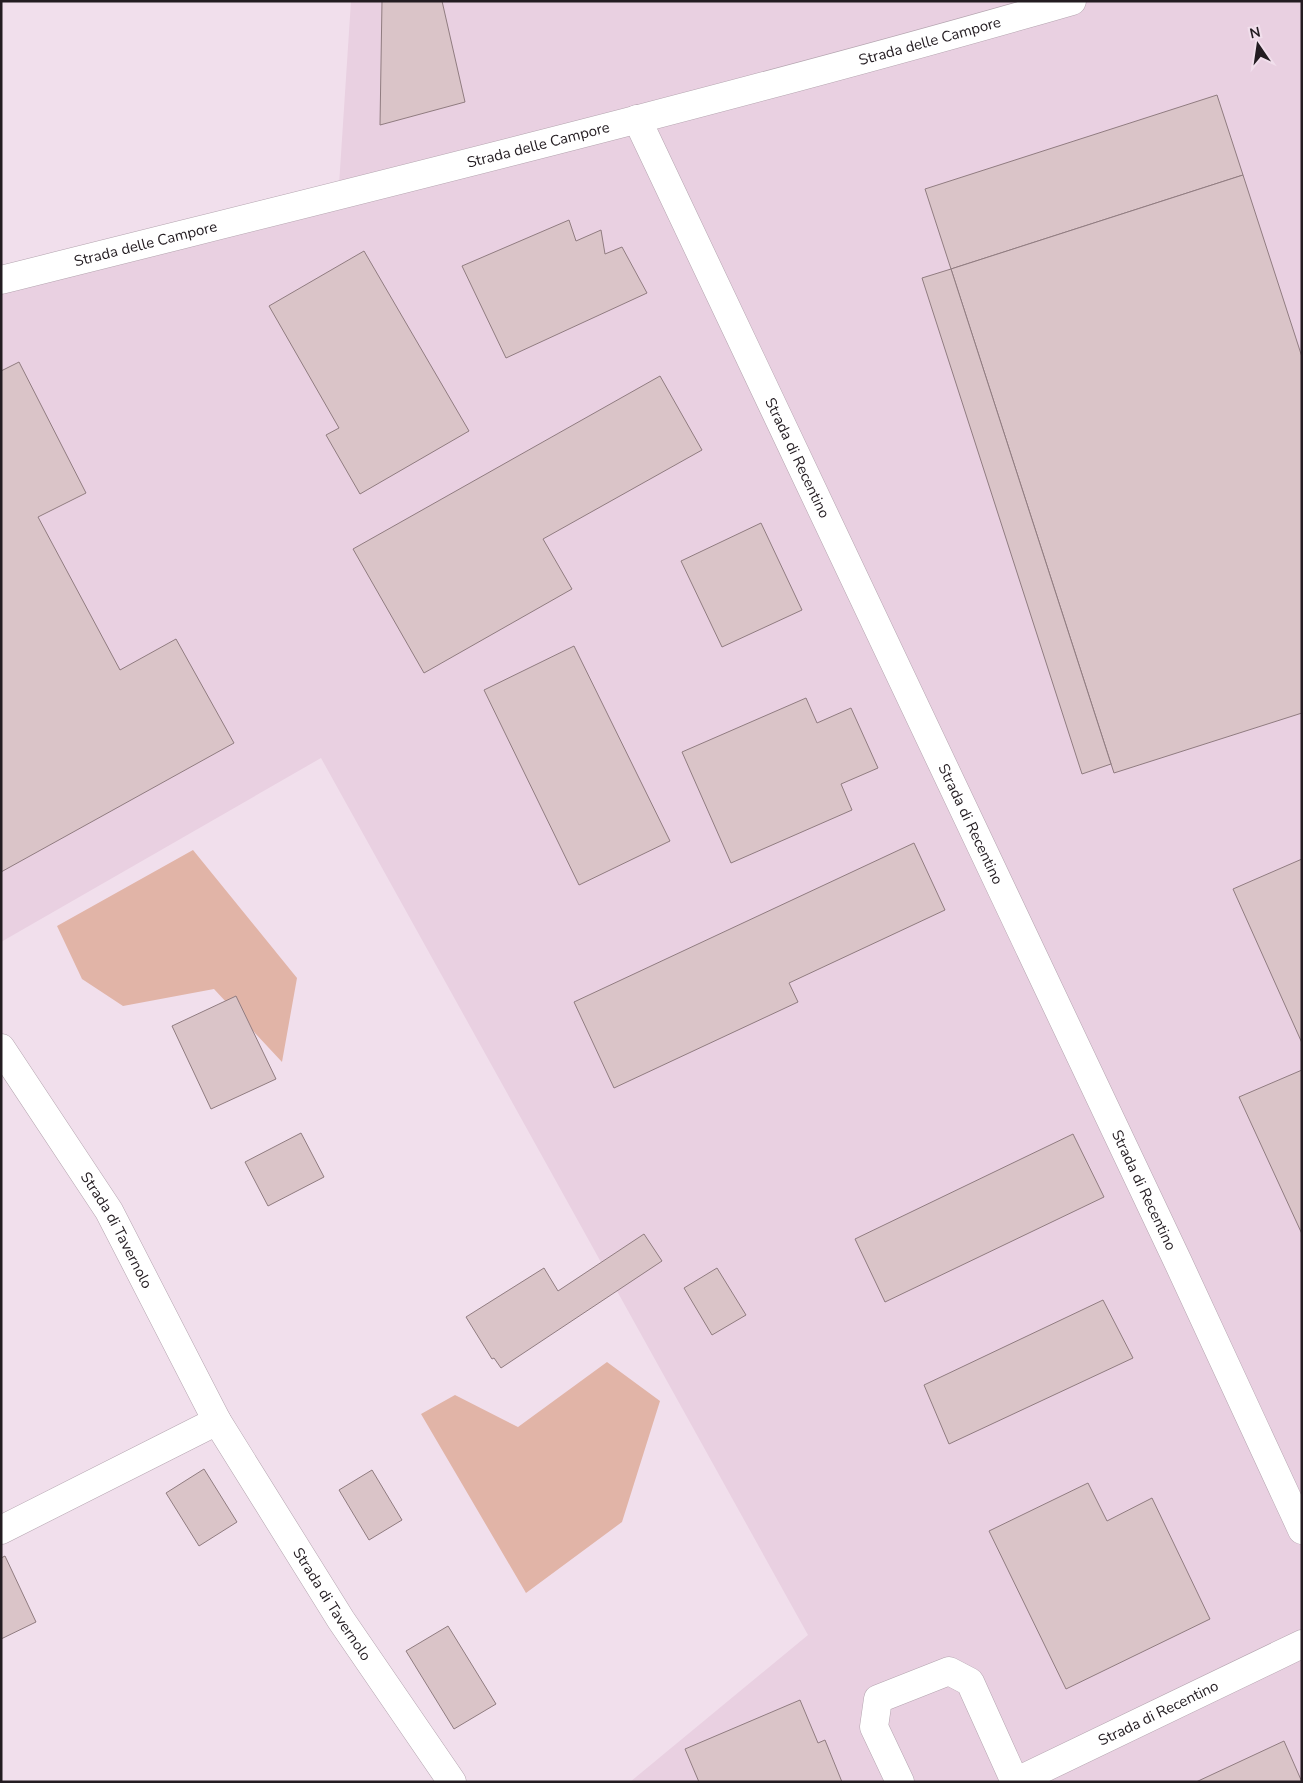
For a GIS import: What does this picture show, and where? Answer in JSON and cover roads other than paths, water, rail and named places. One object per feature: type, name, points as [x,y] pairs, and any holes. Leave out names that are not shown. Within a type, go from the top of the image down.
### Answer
[{"type":"street","name":"Strada delle Campore","points":[[1,280],[637,119],[1072,1]]},
{"type":"street","name":"Strada di Recentino","points":[[637,119],[1178,1262],[1302,1530]]},
{"type":"street","name":"Strada di Tavernolo","points":[[1,1048],[110,1211],[217,1421],[341,1620],[452,1782]]},
{"type":"street","points":[[1,1530],[217,1421]]},
{"type":"street","name":"Strada di Recentino","points":[[900,1782],[874,1727],[878,1700],[949,1670],[970,1682],[1015,1782],[1302,1644]]}]
